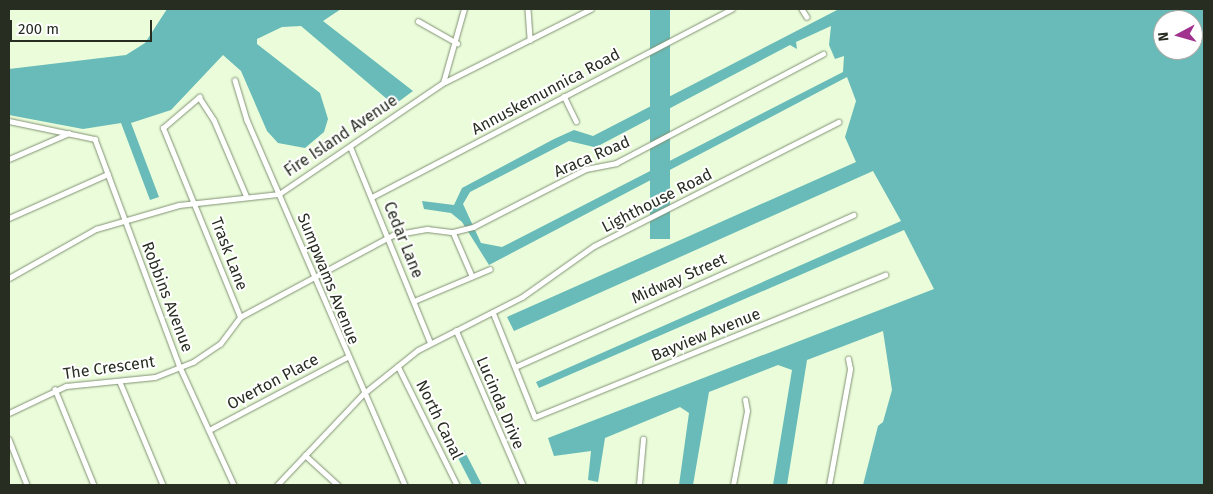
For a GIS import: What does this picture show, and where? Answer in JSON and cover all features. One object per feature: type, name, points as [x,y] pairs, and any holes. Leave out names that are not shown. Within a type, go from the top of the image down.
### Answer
[{"type":"street","points":[[443,83],[457,43],[464,9]]},
{"type":"street","points":[[528,9],[530,40]]},
{"type":"street","name":"Fire Island Avenue","points":[[9,278],[96,229],[193,202],[246,195],[279,194],[351,148],[443,83],[591,9]]},
{"type":"street","name":"Annuskemunnica Road","points":[[372,197],[732,9]]},
{"type":"street","points":[[802,9],[807,17]]},
{"type":"street","points":[[418,21],[457,43]]},
{"type":"street","name":"Araca Road","points":[[388,239],[412,230],[453,232],[473,227],[586,169],[616,163],[824,54]]},
{"type":"street","name":"Sumpwams Avenue","points":[[235,80],[246,120],[363,394],[405,485]]},
{"type":"street","points":[[564,96],[576,121]]},
{"type":"street","name":"Trask Lane","points":[[240,317],[163,128],[199,97],[214,120],[246,195]]},
{"type":"street","points":[[9,121],[69,133]]},
{"type":"street","name":"Lighthouse Road","points":[[493,312],[543,284],[594,246],[838,122]]},
{"type":"street","points":[[9,159],[69,133]]},
{"type":"street","name":"Robbins Avenue","points":[[69,133],[95,138],[180,367],[211,429],[234,485]]},
{"type":"street","name":"Cedar Lane","points":[[351,148],[430,342]]},
{"type":"street","points":[[9,218],[108,174]]},
{"type":"street","name":"Midway Street","points":[[516,367],[853,215]]},
{"type":"street","points":[[453,232],[472,276]]},
{"type":"street","name":"The Crescent","points":[[9,413],[55,389],[79,383],[120,382],[155,377],[180,367],[220,344],[240,317],[388,239]]},
{"type":"street","points":[[414,301],[490,269]]},
{"type":"street","name":"Bayview Avenue","points":[[516,367],[535,417],[885,276]]},
{"type":"street","points":[[277,485],[363,394],[430,342],[493,312],[516,367]]},
{"type":"street","name":"Lucinda Drive","points":[[456,330],[523,485]]},
{"type":"street","name":"Overton Place","points":[[211,429],[347,357]]},
{"type":"street","points":[[829,485],[850,369],[848,359]]},
{"type":"street","name":"North Canal","points":[[398,366],[457,485]]},
{"type":"street","points":[[120,382],[163,485]]},
{"type":"street","points":[[55,389],[94,485]]},
{"type":"street","points":[[734,485],[747,411],[745,400]]},
{"type":"street","points":[[9,439],[27,485]]},
{"type":"street","points":[[639,485],[643,439]]},
{"type":"street","points":[[305,455],[338,485]]},
{"type":"water","points":[[167,9],[341,9],[323,21],[413,91],[394,105],[301,26],[282,27],[257,39],[257,44],[320,93],[328,119],[324,132],[305,148],[278,143],[267,131],[241,71],[223,55],[171,110],[131,123],[159,197],[150,200],[121,123],[83,129],[9,115],[9,69],[126,55],[145,43]]},
{"type":"water","points":[[650,9],[670,9],[670,239],[650,239]]},
{"type":"water","points":[[839,9],[1204,9],[1204,485],[863,485],[878,426],[883,422],[892,390],[883,331],[807,360],[787,485],[773,485],[792,370],[778,365],[709,392],[693,485],[679,485],[689,413],[680,407],[605,438],[598,482],[588,480],[591,451],[554,456],[548,438],[934,289],[904,230],[539,388],[536,382],[901,221],[873,171],[514,331],[507,317],[856,162],[845,137],[856,101],[847,77],[489,265],[462,222],[451,213],[424,209],[422,201],[454,205],[462,188],[574,130],[593,136]],"holes":[[[831,26],[829,45],[835,59],[844,56],[843,72],[502,247],[481,243],[463,204],[470,192],[569,141],[594,147],[600,145],[790,45],[797,49],[796,42]]]},
{"type":"water","points":[[464,450],[482,485],[472,485],[457,456]]}]
